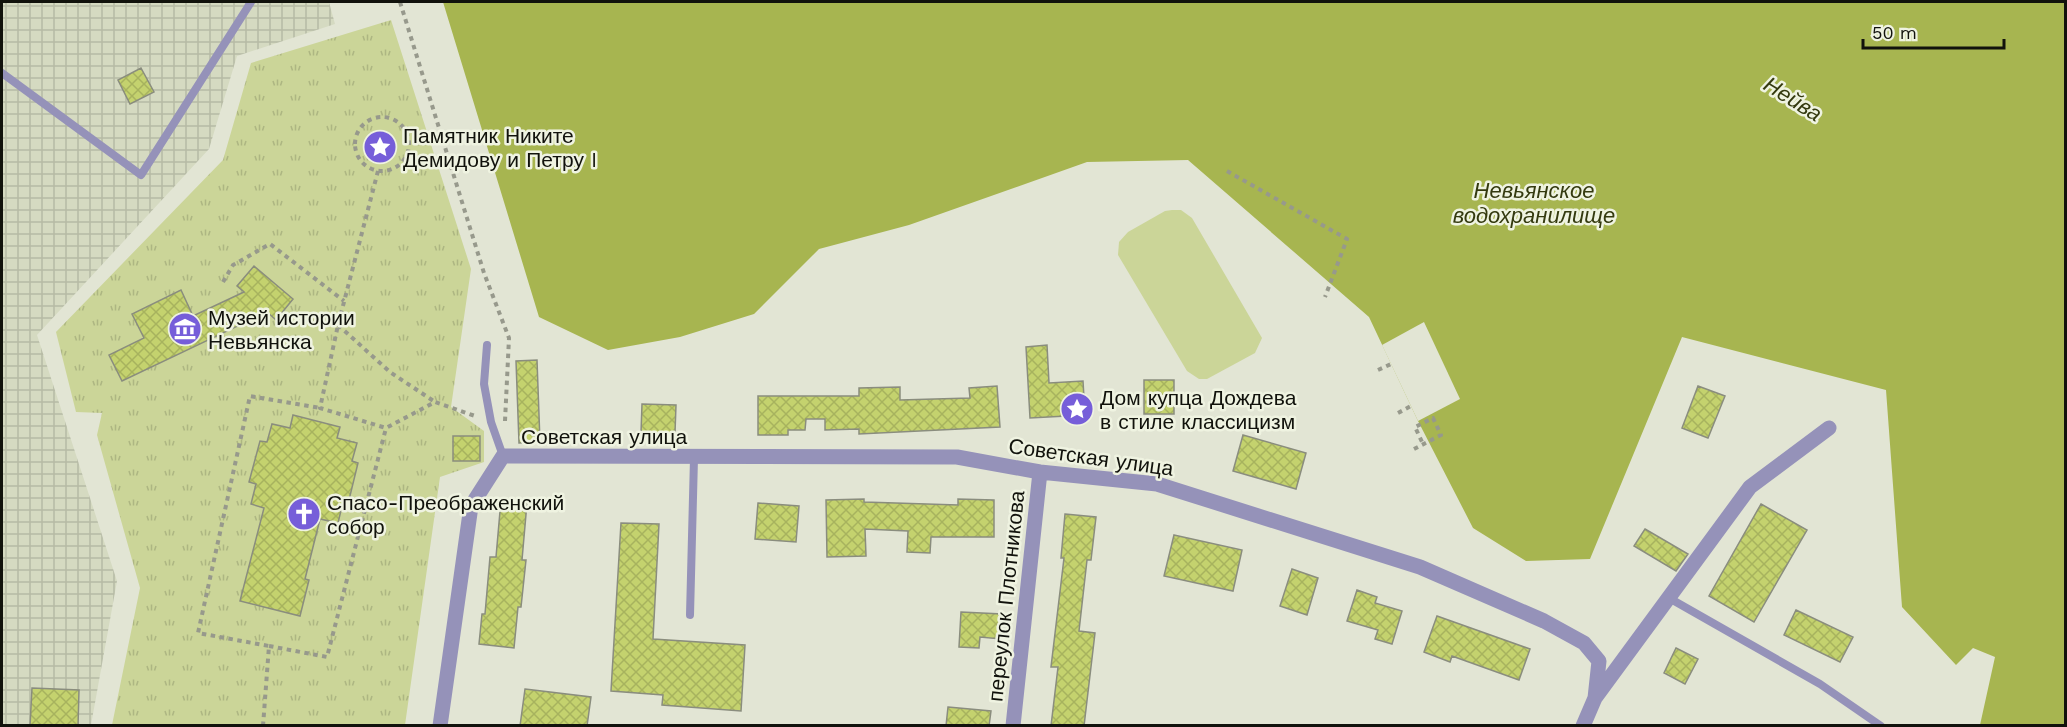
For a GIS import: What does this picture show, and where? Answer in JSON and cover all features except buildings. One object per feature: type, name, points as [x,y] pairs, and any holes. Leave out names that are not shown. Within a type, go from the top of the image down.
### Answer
[{"type":"street","points":[[1583,726],[1595,698],[1750,487],[1829,428]]},
{"type":"street","name":"Советская улица","points":[[503,456],[957,457],[1040,472],[1157,483],[1420,567],[1544,621],[1584,643],[1599,661],[1595,698]]},
{"type":"street","points":[[440,726],[471,506],[503,456]]},
{"type":"street","name":"переулок Плотникова","points":[[1013,726],[1040,472]]},
{"type":"lane","points":[[2,73],[141,174],[251,2]]},
{"type":"lane","points":[[487,345],[484,384],[491,422],[503,456]]},
{"type":"lane","points":[[690,615],[694,458]]},
{"type":"lane","points":[[1669,598],[1820,684],[1881,726]]},
{"type":"path","points":[[400,2],[484,273],[509,338],[503,456]]},
{"type":"path","points":[[386,117],[397,122],[406,131],[409,142],[407,154],[400,165],[390,170],[378,171],[366,167],[358,158],[355,146],[357,134],[364,124],[374,118],[386,117]]},
{"type":"path","points":[[320,408],[338,325],[378,171]]},
{"type":"path","points":[[1227,171],[1347,239],[1324,297]]},
{"type":"path","points":[[223,282],[233,265],[270,244],[344,301]]},
{"type":"path","points":[[338,325],[390,372],[435,402],[491,422]]},
{"type":"path","points":[[1378,370],[1391,364]]},
{"type":"path","points":[[386,428],[327,657],[198,633],[250,396],[320,408],[386,428],[435,402]]},
{"type":"path","points":[[1398,413],[1411,406]]},
{"type":"path","points":[[1414,449],[1442,435],[1433,418],[1415,428],[1423,444]]},
{"type":"path","points":[[263,726],[269,646]]},
{"type":"shaded area","points":[[2,2],[329,2],[335,24],[237,56],[209,149],[37,335],[117,581],[91,725],[2,725]]},
{"type":"green space","points":[[391,20],[471,269],[451,407],[484,431],[484,462],[440,477],[405,725],[112,725],[140,588],[97,435],[102,413],[76,412],[56,332],[223,160],[251,63]]},
{"type":"green space","points":[[1181,210],[1192,218],[1262,338],[1255,353],[1207,379],[1199,379],[1187,371],[1118,255],[1119,242],[1128,232],[1165,211]]},
{"type":"water","name":"Невьянское водохранилище","points":[[443,2],[2065,2],[2065,725],[1980,725],[1995,657],[1973,648],[1956,665],[1902,607],[1886,390],[1682,337],[1590,559],[1526,561],[1473,528],[1418,421],[1369,317],[1188,160],[1087,162],[909,225],[819,249],[754,314],[680,337],[608,350],[539,317]]},
{"type":"pier","points":[[1424,322],[1460,399],[1418,421],[1382,345]]},
{"type":"place","name":"Памятник Никите Демидову и Петру I","points":[[380,147]]},
{"type":"place","name":"Музей истории Невьянска","points":[[185,329]]},
{"type":"place","name":"Дом купца Дождева в стиле классицизм","points":[[1077,409]]},
{"type":"place","name":"Спасо-Преображенский собор","points":[[304,514]]},
{"type":"water label","name":"Нейва","points":[[1793,99]]}]
